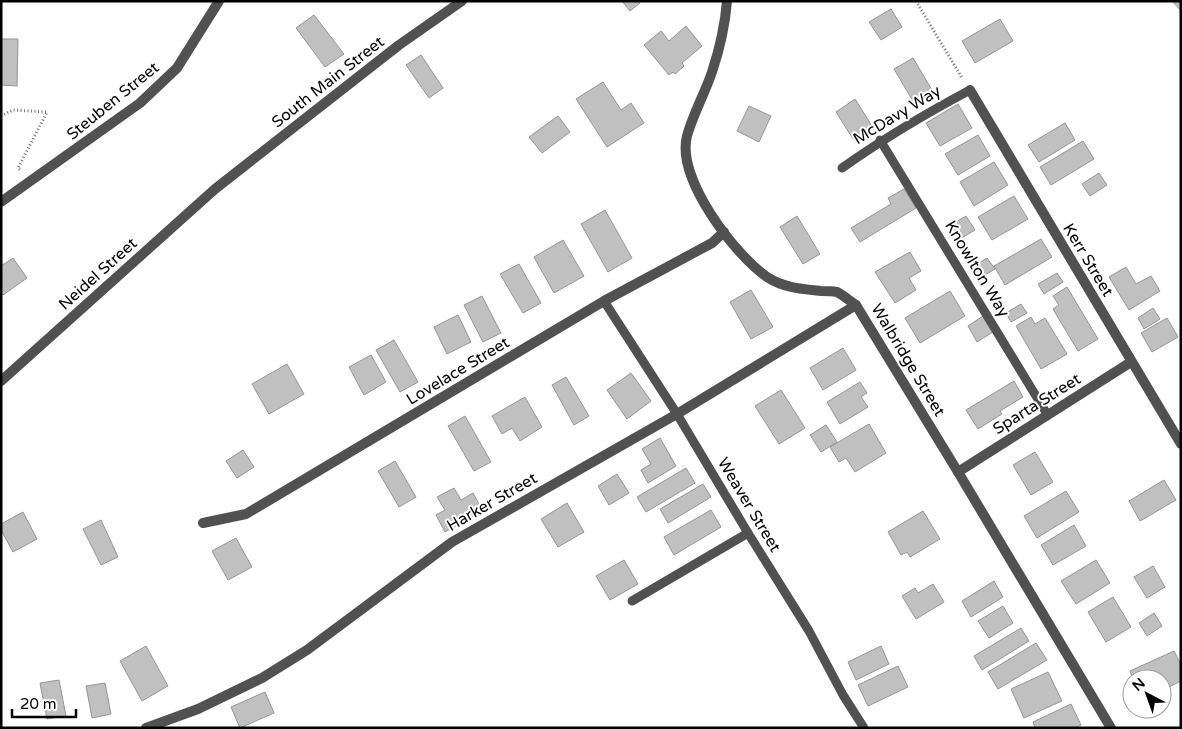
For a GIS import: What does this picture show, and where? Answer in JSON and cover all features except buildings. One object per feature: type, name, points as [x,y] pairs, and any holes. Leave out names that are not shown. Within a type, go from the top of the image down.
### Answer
[{"type":"street","name":"Steuben Street","points":[[1,202],[140,103],[177,68],[219,1]]},
{"type":"street","name":"South Main Street","points":[[215,189],[399,45],[462,1]]},
{"type":"street","name":"Walbridge Street","points":[[728,1],[724,34],[712,72],[686,138],[687,158],[694,183],[707,210],[743,255],[767,277],[789,288],[837,292],[856,305],[1110,728]]},
{"type":"street","name":"Kerr Street","points":[[970,90],[1181,444]]},
{"type":"street","name":"Neidel Street","points":[[1,381],[215,189]]},
{"type":"street","name":"Lovelace Street","points":[[203,523],[246,514],[604,301],[712,243],[724,232]]},
{"type":"street","name":"Harker Street","points":[[146,728],[198,709],[262,678],[307,650],[452,542],[677,414],[856,305]]},
{"type":"street","name":"Sparta Street","points":[[958,472],[1131,362]]},
{"type":"lane","name":"McDavy Way","points":[[842,168],[880,140],[970,90]]},
{"type":"lane","name":"Knowlton Way","points":[[880,140],[1047,414]]},
{"type":"lane","name":"Weaver Street","points":[[604,301],[677,414],[809,631],[843,695],[864,728]]},
{"type":"lane","points":[[632,602],[748,533]]},
{"type":"path","points":[[916,1],[970,90]]},
{"type":"path","points":[[1,116],[14,110],[48,112],[18,168],[28,184]]}]
